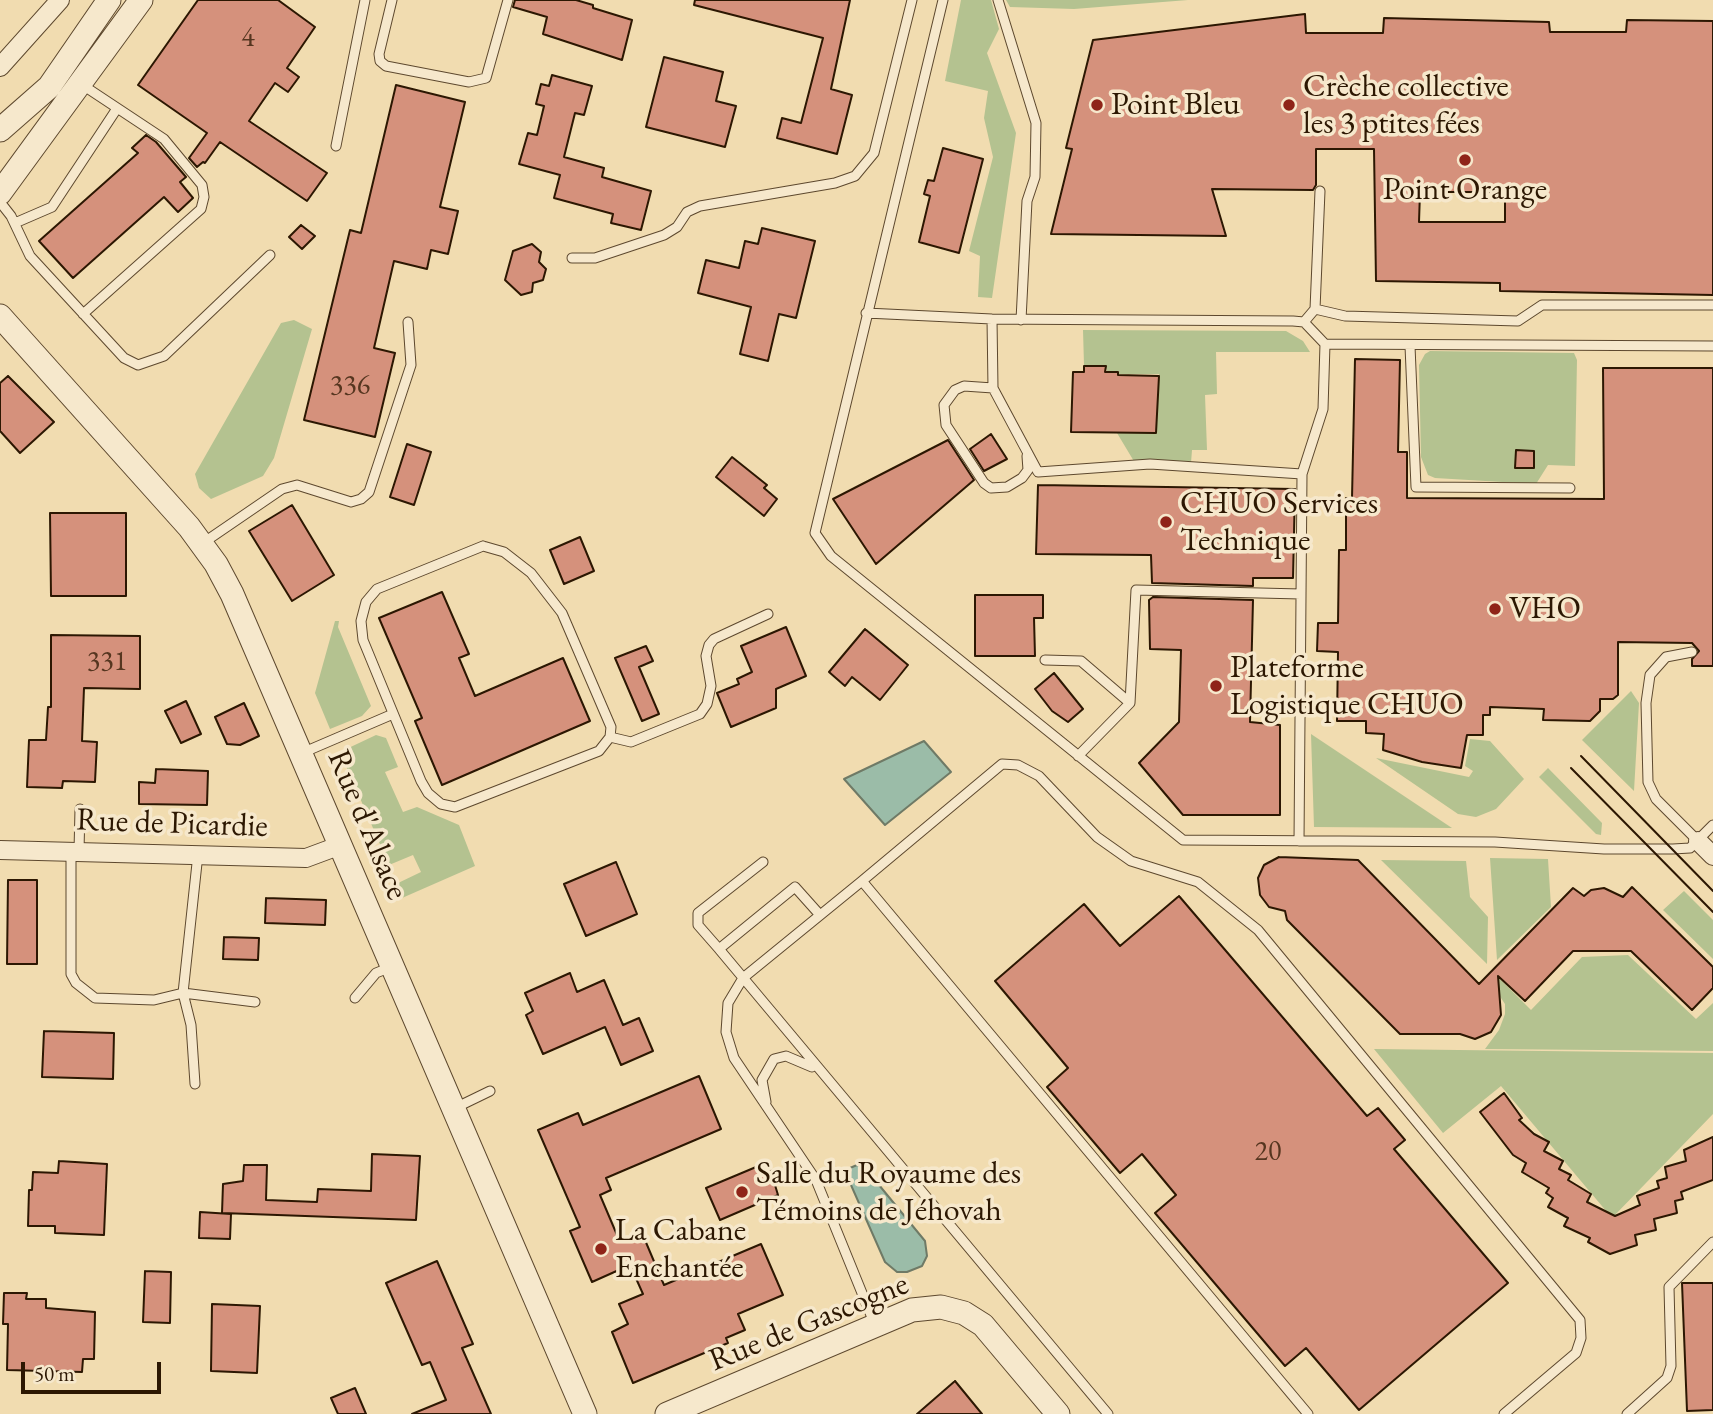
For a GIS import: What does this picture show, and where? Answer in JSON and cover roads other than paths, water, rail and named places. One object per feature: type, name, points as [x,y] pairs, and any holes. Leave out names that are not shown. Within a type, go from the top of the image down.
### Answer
[{"type":"street","points":[[0,67],[60,0]]},
{"type":"street","points":[[0,130],[49,87],[109,0]]},
{"type":"street","points":[[0,192],[141,0]]},
{"type":"street","name":"Rue d'Alsace","points":[[0,316],[152,482],[202,544],[232,594],[584,1414]]},
{"type":"street","points":[[1698,841],[1713,856]]},
{"type":"street","name":"Rue de Picardie","points":[[0,850],[198,853],[306,858],[341,845]]},
{"type":"street","name":"Rue de Gascogne","points":[[667,1414],[875,1325],[920,1309],[941,1307],[964,1313],[983,1325],[1058,1414]]},
{"type":"lane","points":[[336,146],[365,0]]},
{"type":"lane","points":[[392,0],[379,54],[380,61],[386,66],[469,82],[486,78],[508,0]]},
{"type":"lane","points":[[572,257],[595,258],[664,235],[677,227],[687,212],[700,206],[835,183],[855,176],[874,153],[912,0]]},
{"type":"lane","points":[[943,0],[815,533],[831,556],[1182,840],[1495,842],[1652,850],[1686,849],[1713,825]]},
{"type":"lane","points":[[998,0],[1036,123],[1035,177],[1027,201],[1021,320]]},
{"type":"lane","points":[[81,84],[116,110],[139,120],[164,139],[202,185],[204,197],[201,209],[83,314]]},
{"type":"lane","points":[[15,223],[52,207],[116,110]]},
{"type":"lane","points":[[1304,323],[1315,309],[1320,191]]},
{"type":"lane","points":[[0,202],[15,223],[30,256],[124,358],[138,365],[148,364],[164,356],[271,255]]},
{"type":"lane","points":[[1315,309],[1345,316],[1518,321],[1542,305],[1713,305]]},
{"type":"lane","points":[[866,313],[1021,320],[1304,323],[1325,344],[1713,346]]},
{"type":"lane","points":[[992,319],[993,388],[1038,472],[1150,464],[1302,474]]},
{"type":"lane","points":[[202,544],[282,489],[297,485],[351,502],[361,499],[369,492],[411,365],[408,322]]},
{"type":"lane","points":[[1299,841],[1302,474],[1323,409],[1325,344]]},
{"type":"lane","points":[[1410,346],[1416,487],[1570,488]]},
{"type":"lane","points":[[993,388],[964,386],[955,390],[943,405],[946,425],[984,483],[991,488],[1007,487],[1022,478],[1028,462],[1022,446]]},
{"type":"lane","points":[[484,546],[505,552],[531,573],[562,613],[611,727],[610,737],[599,751],[455,807],[441,804],[428,793],[393,713],[363,640],[361,621],[366,602],[377,589],[484,546]]},
{"type":"lane","points":[[1078,756],[1130,703],[1136,590],[1301,594]]},
{"type":"lane","points":[[610,737],[631,742],[700,714],[708,704],[711,686],[706,656],[709,645],[768,614]]},
{"type":"lane","points":[[1692,652],[1680,652],[1666,657],[1650,675],[1646,703],[1648,782],[1656,799],[1698,841]]},
{"type":"lane","points":[[1045,660],[1081,661],[1130,703]]},
{"type":"lane","points":[[302,753],[393,713]]},
{"type":"lane","points":[[875,1325],[816,1180],[734,1058],[726,1032],[728,1003],[743,978],[1002,764],[1018,765],[1039,776],[1097,836],[1131,861],[1198,881],[1258,930],[1580,1320],[1581,1338],[1577,1353],[1504,1414]]},
{"type":"lane","points":[[80,809],[75,851],[71,974],[76,983],[95,998],[154,1000],[183,993],[255,1002]]},
{"type":"lane","points":[[195,1084],[191,1025],[183,993],[198,853]]},
{"type":"lane","points":[[763,862],[698,913],[698,925],[1108,1414]]},
{"type":"lane","points":[[862,881],[1308,1414]]},
{"type":"lane","points":[[719,949],[795,887],[820,915]]},
{"type":"lane","points":[[355,998],[376,973],[393,966]]},
{"type":"lane","points":[[766,1105],[762,1080],[774,1059],[786,1056],[817,1069]]},
{"type":"lane","points":[[453,1109],[490,1091]]},
{"type":"lane","points":[[1628,1414],[1667,1378],[1671,1366],[1669,1287],[1713,1242]]},
{"type":"tram line","points":[[1581,756],[1713,891]]},
{"type":"tram line","points":[[1571,768],[1713,912]]},
{"type":"place","name":"Point Bleu","points":[[1097,105]]},
{"type":"place","name":"Crèche collective les 3 ptites fées","points":[[1289,105]]},
{"type":"place","name":"Point Orange","points":[[1465,160]]},
{"type":"place","name":"CHUO Services Technique","points":[[1166,522]]},
{"type":"place","name":"VHO","points":[[1495,609]]},
{"type":"place","name":"Plateforme Logistique CHUO","points":[[1216,686]]},
{"type":"place","name":"Salle du Royaume des Témoins de Jéhovah","points":[[742,1192]]},
{"type":"place","name":"La Cabane Enchantée","points":[[601,1249]]}]
